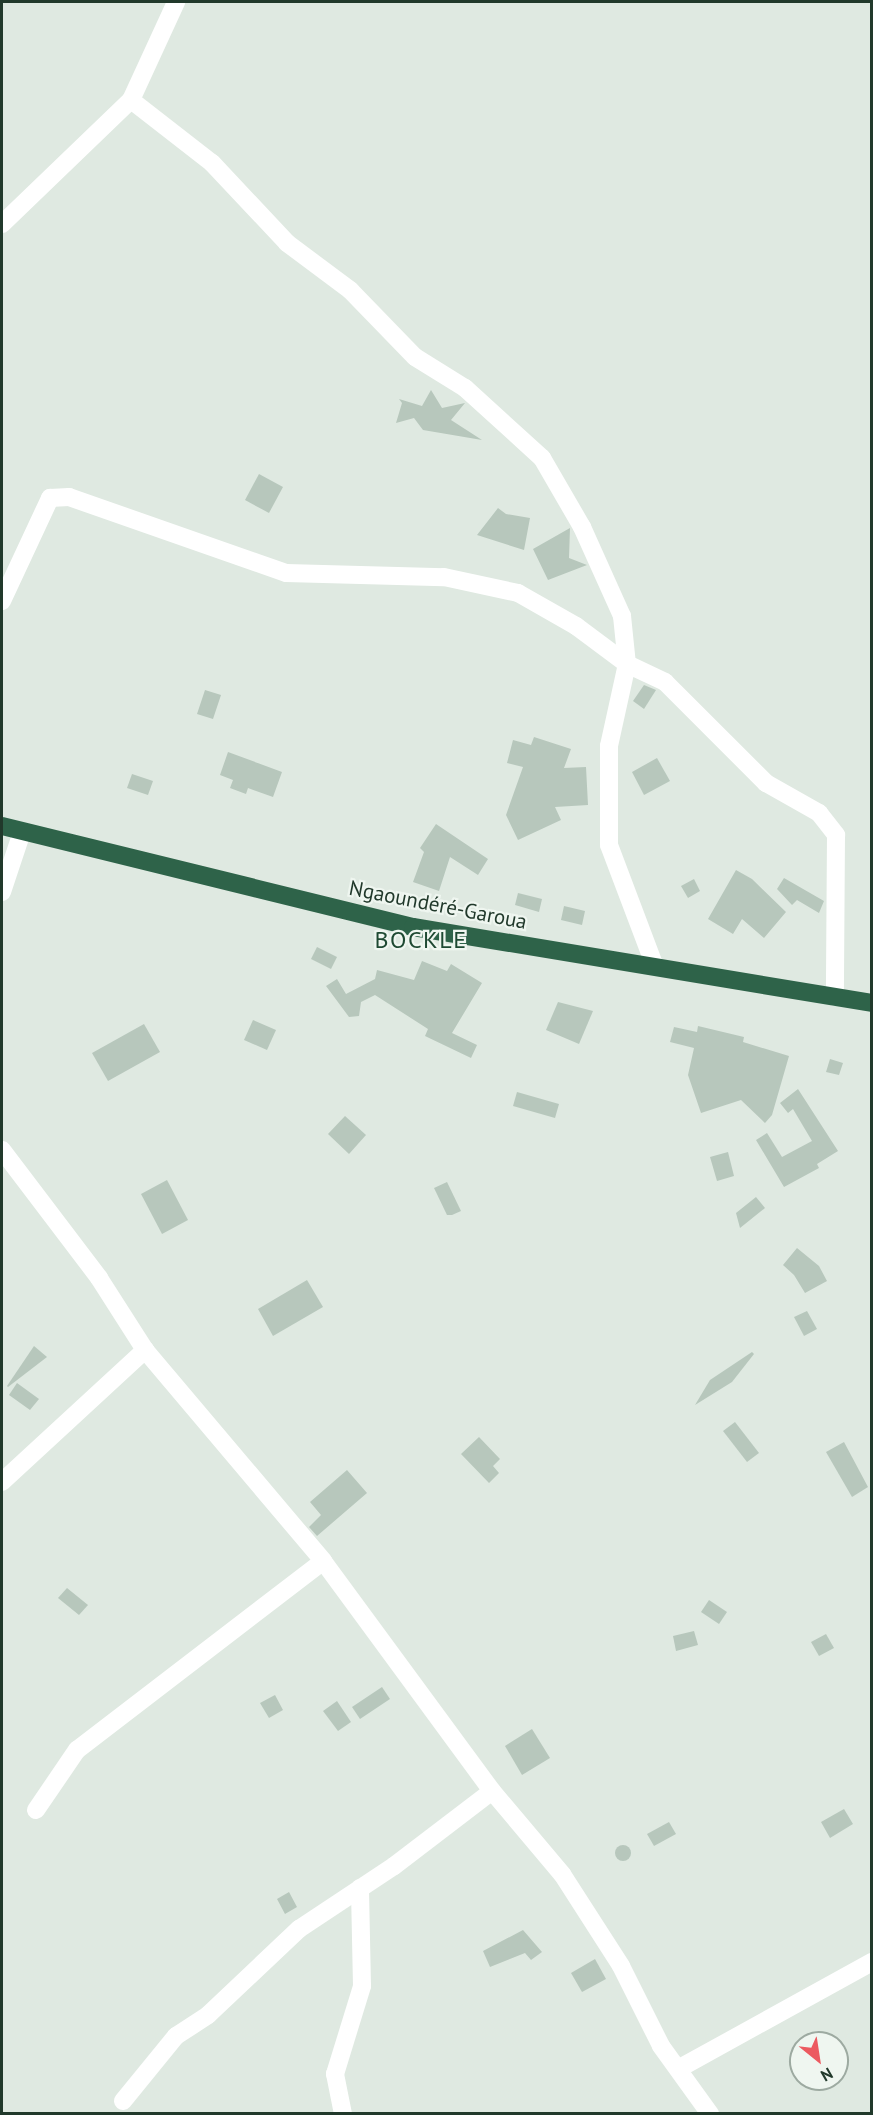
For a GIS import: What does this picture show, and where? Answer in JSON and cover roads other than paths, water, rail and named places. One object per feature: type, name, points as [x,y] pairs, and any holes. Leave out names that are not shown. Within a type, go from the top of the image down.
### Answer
[{"type":"highway","name":"Ngaoundéré-Garoua","points":[[2,826],[413,927],[872,1003]]},
{"type":"street","points":[[2,224],[131,100],[176,2]]},
{"type":"street","points":[[131,100],[212,163],[288,243],[350,290],[415,357],[465,388],[542,458],[582,527],[622,616],[627,663],[609,746],[609,845],[655,967]]},
{"type":"street","points":[[2,601],[50,498],[69,497],[286,573],[444,577],[518,593],[576,626],[627,663],[665,682],[766,783],[819,813],[836,836],[835,997]]},
{"type":"street","points":[[2,892],[22,832]]},
{"type":"street","points":[[2,1150],[99,1278],[145,1350],[323,1561],[492,1791],[562,1874],[621,1966],[661,2046],[710,2114]]},
{"type":"street","points":[[2,1482],[145,1350]]},
{"type":"street","points":[[36,1810],[77,1750],[323,1561]]},
{"type":"street","points":[[123,2102],[176,2036],[208,2015],[299,1929],[360,1888],[492,1791]]},
{"type":"street","points":[[343,2114],[335,2074],[362,1986],[360,1888]]},
{"type":"street","points":[[678,2069],[872,1962]]},
{"type":"district","name":"BOCKLE","points":[[421,940]]}]
